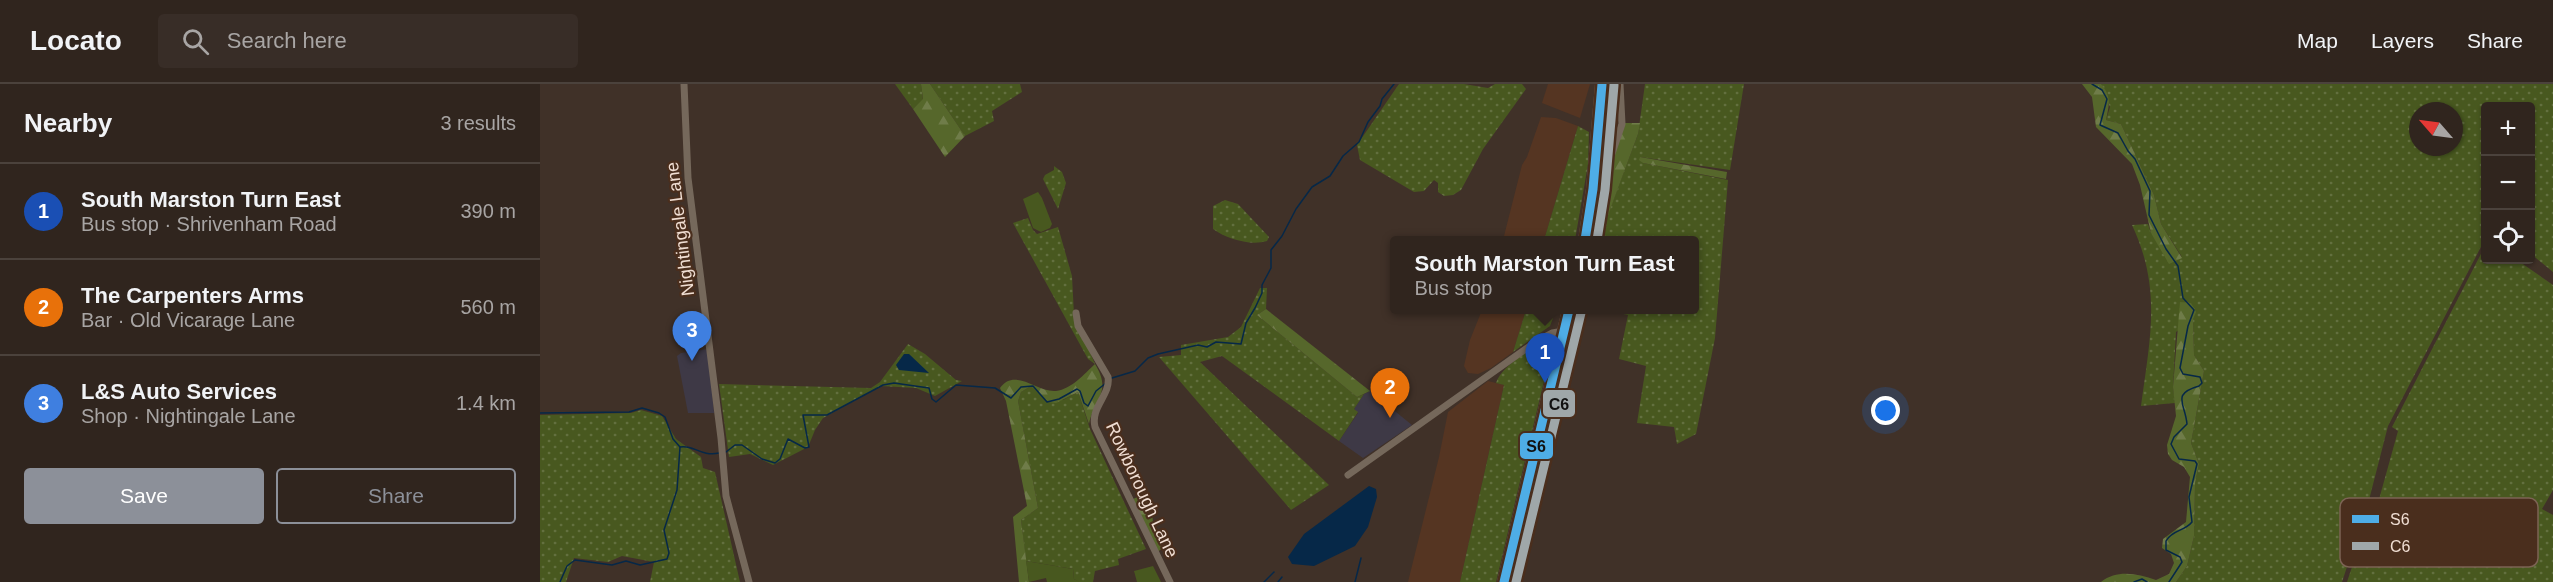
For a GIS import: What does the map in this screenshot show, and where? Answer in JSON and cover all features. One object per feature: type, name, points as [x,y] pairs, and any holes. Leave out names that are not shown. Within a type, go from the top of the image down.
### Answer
[{"type":"highway","points":[[1586,236],[1602,84]]},
{"type":"highway","points":[[1504,582],[1568,314]]},
{"type":"street","name":"Nightingale Lane","points":[[684,84],[688,178],[726,496],[749,582]]},
{"type":"street","points":[[1590,210],[1603,182],[1622,124],[1620,84]]},
{"type":"street","name":"Rowborough Lane","points":[[1076,313],[1078,326],[1109,380],[1095,412],[1095,427],[1170,582]]},
{"type":"street","points":[[1348,475],[1537,341],[1552,333],[1564,331]]},
{"type":"shaded area","points":[[1548,84],[1590,84],[1580,118],[1542,103]]},
{"type":"shaded area","points":[[1541,117],[1556,118],[1578,126],[1545,236],[1504,236],[1522,165]]},
{"type":"shaded area","points":[[1480,314],[1525,314],[1513,352],[1491,368],[1478,374],[1468,373],[1464,366],[1470,340]]},
{"type":"shaded area","points":[[708,349],[714,413],[688,413],[677,356],[681,353]]},
{"type":"shaded area","points":[[1488,381],[1504,385],[1460,582],[1408,582],[1448,412]]},
{"type":"shaded area","points":[[1370,391],[1412,425],[1363,458],[1339,441],[1358,413],[1354,409],[1364,394]]},
{"type":"green space","points":[[895,84],[921,84],[923,100],[913,109]]},
{"type":"green space","points":[[921,84],[930,84],[965,136],[945,157],[913,109],[923,99]]},
{"type":"green space","points":[[930,84],[1020,84],[1022,92],[992,111],[994,121],[965,136]]},
{"type":"green space","points":[[1399,84],[1464,84],[1488,88],[1495,84],[1522,84],[1526,89],[1483,149],[1461,190],[1453,195],[1444,196],[1438,192],[1438,183],[1434,180],[1424,191],[1414,192],[1360,160],[1357,145]]},
{"type":"green space","points":[[1645,84],[1744,84],[1730,170],[1640,157],[1643,163],[1728,180],[1715,338],[1696,434],[1677,444],[1674,427],[1637,423],[1646,366],[1619,359],[1628,315],[1624,314],[1699,314],[1699,236],[1600,236],[1638,134]]},
{"type":"green space","points":[[2082,84],[2101,84],[2107,93],[2109,101],[2106,120],[2121,124],[2154,195],[2161,224],[2182,258],[2169,264],[2151,233],[2140,185],[2132,164],[2096,127],[2092,97]]},
{"type":"green space","points":[[2101,84],[2553,84],[2553,272],[2535,257],[2535,102],[2481,102],[2481,247],[2388,426],[2370,498],[2340,498],[2340,567],[2347,567],[2342,582],[2176,582],[2187,566],[2194,536],[2195,483],[2199,464],[2191,443],[2204,371],[2194,355],[2193,319],[2176,332],[2173,387],[2175,403],[2141,406],[2150,336],[2150,292],[2141,248],[2132,225],[2148,224],[2151,233],[2182,257],[2161,224],[2154,195],[2121,124],[2106,120],[2110,107]]},
{"type":"green space","points":[[1624,123],[1640,123],[1600,236],[1594,231],[1596,209]]},
{"type":"green space","points":[[1578,126],[1589,132],[1588,164],[1576,236],[1545,236]]},
{"type":"green space","points":[[1640,157],[1727,172],[1726,179],[1643,163],[1639,160]]},
{"type":"green space","points":[[1054,166],[1062,172],[1066,183],[1058,209],[1043,179],[1045,175],[1054,170]]},
{"type":"green space","points":[[1038,192],[1052,224],[1050,228],[1041,232],[1033,228],[1023,199]]},
{"type":"green space","points":[[1225,200],[1238,204],[1269,237],[1267,241],[1253,243],[1239,241],[1213,229],[1213,206]]},
{"type":"green space","points":[[1028,218],[1037,234],[1058,227],[1072,276],[1074,315],[1095,364],[1088,359],[1013,223]]},
{"type":"green space","points":[[2481,254],[2481,264],[2523,264],[2553,285],[2553,490],[2542,509],[2553,515],[2553,582],[2347,582],[2352,567],[2538,567],[2538,498],[2379,498],[2398,431],[2392,427]]},
{"type":"green space","points":[[1260,288],[1267,288],[1266,309],[1257,315],[1357,397],[1364,394],[1354,409],[1358,412],[1339,441],[1222,356],[1200,362],[1329,485],[1291,510],[1159,357],[1181,355],[1181,345],[1228,337],[1241,327]]},
{"type":"green space","points":[[2180,302],[2191,303],[2196,312],[2193,319],[2194,355],[2204,371],[2191,443],[2199,464],[2195,483],[2194,536],[2187,566],[2176,582],[2101,582],[2121,574],[2156,580],[2169,574],[2174,563],[2171,554],[2162,548],[2163,539],[2186,522],[2190,477],[2184,467],[2172,460],[2168,454],[2167,445],[2176,416],[2173,387]]},
{"type":"green space","points":[[1266,309],[1370,391],[1357,397],[1257,315]]},
{"type":"green space","points":[[1525,314],[1554,314],[1550,326],[1513,352]]},
{"type":"green space","points":[[1547,343],[1549,360],[1496,582],[1460,582],[1504,385],[1496,383],[1504,371],[1517,359]]},
{"type":"green space","points":[[908,344],[925,354],[956,380],[962,381],[935,396],[916,388],[881,386],[823,418],[808,447],[773,465],[750,454],[729,457],[719,384],[871,388],[880,382]]},
{"type":"green space","points":[[1095,364],[1100,374],[1102,388],[1089,424],[1078,392],[1056,403],[1049,402],[1031,386],[1021,392],[1018,401],[1038,508],[1021,520],[1029,582],[1019,582],[1013,517],[1027,506],[1006,401],[1000,388],[1006,382],[1020,380],[1049,391],[1062,390]]},
{"type":"green space","points":[[1031,386],[1063,400],[1078,392],[1090,429],[1146,549],[1118,559],[1119,565],[1095,571],[1093,582],[1079,582],[1074,579],[1073,569],[1026,561],[1021,520],[1038,508],[1018,401],[1021,392]]},
{"type":"green space","points":[[641,410],[662,416],[676,439],[701,457],[703,468],[715,472],[740,582],[650,582],[654,562],[622,556],[608,562],[574,558],[566,582],[540,582],[540,415],[631,413]]},
{"type":"green space","points":[[1140,496],[1151,505],[1153,522],[1165,547],[1157,552],[1133,499]]},
{"type":"green space","points":[[1026,561],[1073,569],[1074,579],[1080,582],[1047,582],[1046,578],[1029,582]]},
{"type":"green space","points":[[1153,566],[1161,582],[1137,582],[1134,571]]},
{"type":"water","points":[[904,354],[909,354],[929,373],[899,370],[896,365]]},
{"type":"water","points":[[1369,486],[1376,489],[1377,497],[1368,527],[1355,546],[1314,566],[1292,564],[1288,557],[1304,534]]},
{"type":"waterway","points":[[1112,378],[1135,371],[1148,358],[1158,354],[1198,345],[1207,347],[1216,342],[1241,344],[1246,323],[1262,293],[1262,285],[1271,268],[1271,250],[1312,187],[1330,176],[1343,156],[1359,142],[1368,122],[1394,84]]},
{"type":"waterway","points":[[2092,84],[2102,90],[2107,99],[2100,125],[2118,133],[2135,159],[2150,191],[2149,215],[2166,249],[2178,266],[2183,298],[2194,310],[2188,326],[2180,368],[2183,374],[2200,377],[2202,383],[2182,396],[2187,424],[2174,437],[2171,444],[2179,459],[2195,461],[2197,464],[2189,497],[2192,522],[2166,541],[2166,550],[2180,557],[2182,562],[2169,582]]},
{"type":"waterway","points":[[726,452],[735,445],[742,445],[762,459],[775,463],[780,459],[788,439],[805,448],[809,447],[803,415],[827,415],[883,385],[894,383],[929,388],[932,399],[936,402],[956,385],[995,388],[1011,398],[1021,387],[1033,386],[1047,402],[1059,399],[1077,389],[1088,406],[1096,391],[1106,383]]},
{"type":"waterway","points":[[540,413],[629,412],[642,408],[665,417],[673,439],[680,447],[677,490],[664,530],[669,553],[667,559],[640,565],[626,561],[612,565],[575,560],[567,566],[560,582]]},
{"type":"waterway","points":[[680,447],[689,447],[713,454],[719,453]]},
{"type":"waterway","points":[[1355,582],[1361,558]]},
{"type":"waterway","points":[[1264,582],[1274,572]]},
{"type":"waterway","points":[[1278,582],[1282,577]]},
{"type":"waterway","points":[[2134,582],[2142,579],[2147,582]]},
{"type":"transit line","name":"S6","points":[[1586,236],[1593,189],[1602,84]]},
{"type":"transit line","name":"C6","points":[[1598,236],[1605,190],[1614,85]]},
{"type":"transit line","name":"S6","points":[[1504,582],[1568,314]]},
{"type":"transit line","name":"C6","points":[[1516,582],[1581,314]]},
{"type":"place","name":"L&S Auto Services","points":[[692,361]]},
{"type":"place","name":"South Marston Turn East","points":[[1545,383]]},
{"type":"place","name":"The Carpenters Arms","points":[[1390,418]]}]
